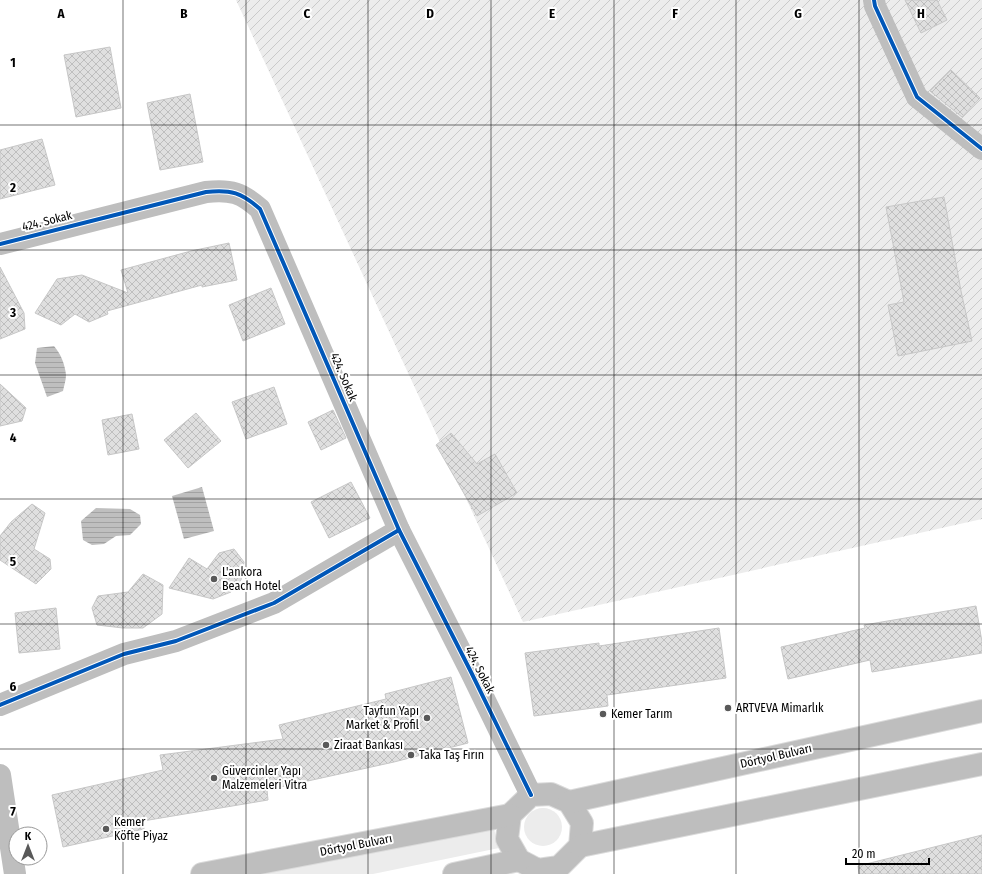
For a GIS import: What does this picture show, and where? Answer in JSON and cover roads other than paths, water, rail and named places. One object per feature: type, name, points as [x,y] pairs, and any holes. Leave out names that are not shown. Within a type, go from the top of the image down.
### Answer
[{"type":"street","points":[[874,0],[875,6],[916,97],[982,149]]},
{"type":"street","name":"424. Sokak","points":[[0,244],[206,192],[220,190],[234,193],[249,199],[260,209],[399,530],[531,795]]},
{"type":"street","points":[[0,705],[124,654],[176,641],[274,603],[399,530]]},
{"type":"street","name":"Dörtyol Bulvarı","points":[[569,802],[982,711]]},
{"type":"street","points":[[580,846],[982,764]]},
{"type":"street","points":[[0,775],[15,874]]},
{"type":"street","points":[[552,794],[569,802],[582,823],[580,846],[561,870],[538,870],[519,860],[506,839],[510,815],[531,795],[552,794]]},
{"type":"street","name":"Dörtyol Bulvarı","points":[[202,874],[510,815]]},
{"type":"street","points":[[454,874],[519,860]]},
{"type":"place","name":"L'ankora Beach Hotel","points":[[214,579]]},
{"type":"place","name":"ARTVEVA Mimarlık","points":[[728,708]]},
{"type":"place","name":"Kemer Tarım","points":[[603,714]]},
{"type":"place","name":"Tayfun Yapı Market & Profil","points":[[427,718]]},
{"type":"place","name":"Ziraat Bankası","points":[[326,745]]},
{"type":"place","name":"Taka Taş Fırın","points":[[411,755]]},
{"type":"place","name":"Güvercinler Yapı Malzemeleri Vitra","points":[[214,778]]},
{"type":"place","name":"Kemer Köfte Piyaz","points":[[106,829]]}]
